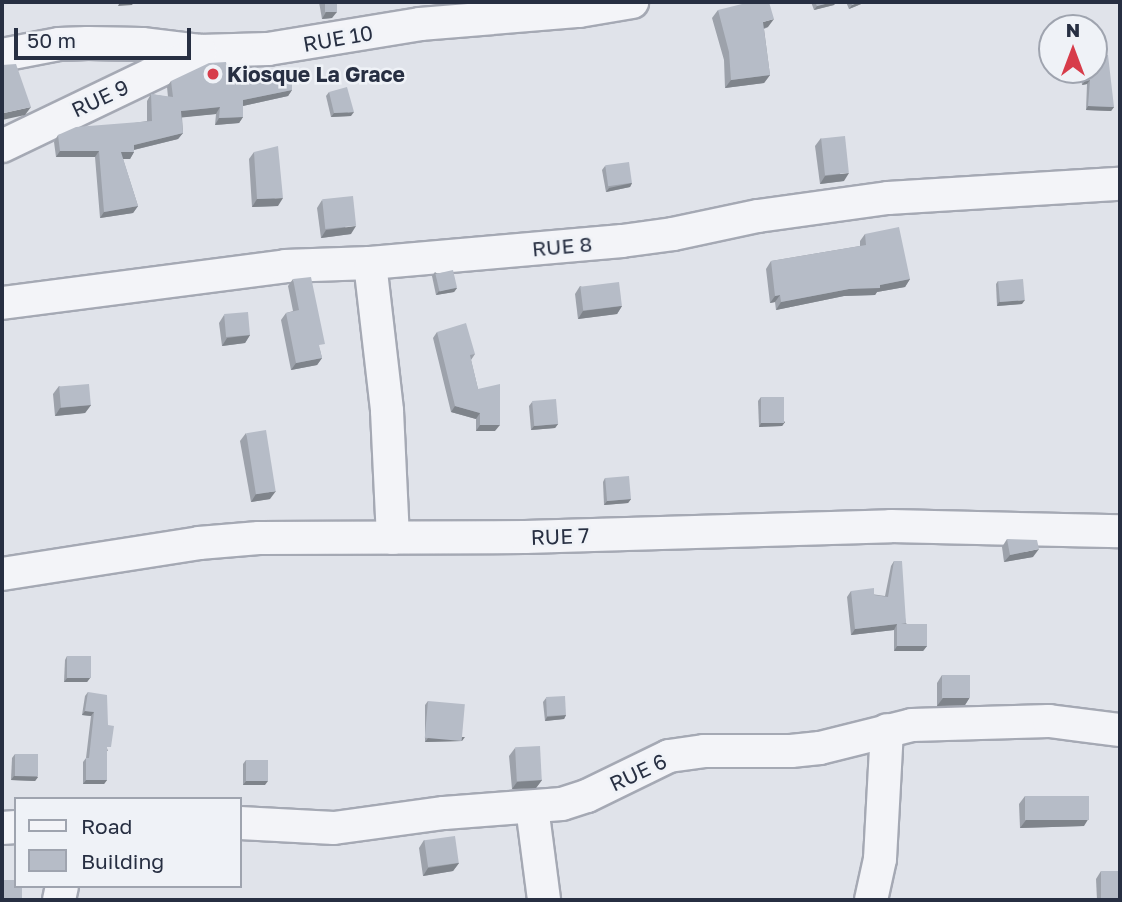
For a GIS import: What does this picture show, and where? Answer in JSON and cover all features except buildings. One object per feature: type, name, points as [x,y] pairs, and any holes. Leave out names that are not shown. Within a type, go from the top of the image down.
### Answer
[{"type":"street","name":"RUE 10","points":[[2,55],[59,44],[88,43],[153,45],[200,51],[281,47],[420,24],[579,11],[632,2]]},
{"type":"street","name":"RUE 9","points":[[2,146],[200,51]]},
{"type":"street","name":"RUE 8","points":[[2,303],[285,267],[370,263],[635,239],[758,216],[888,198],[1120,184]]},
{"type":"street","points":[[370,263],[387,411],[393,538]]},
{"type":"street","name":"RUE 7","points":[[2,574],[235,540],[891,526],[1120,531]]},
{"type":"street","name":"RUE 6","points":[[242,823],[334,828],[444,813],[562,804],[587,796],[677,754],[704,751],[805,750],[912,725],[979,720],[1049,721],[1120,730]]},
{"type":"street","points":[[871,900],[880,859],[887,730]]},
{"type":"street","points":[[532,807],[544,900]]},
{"type":"place","name":"Kiosque La Grace","points":[[213,74]]}]
